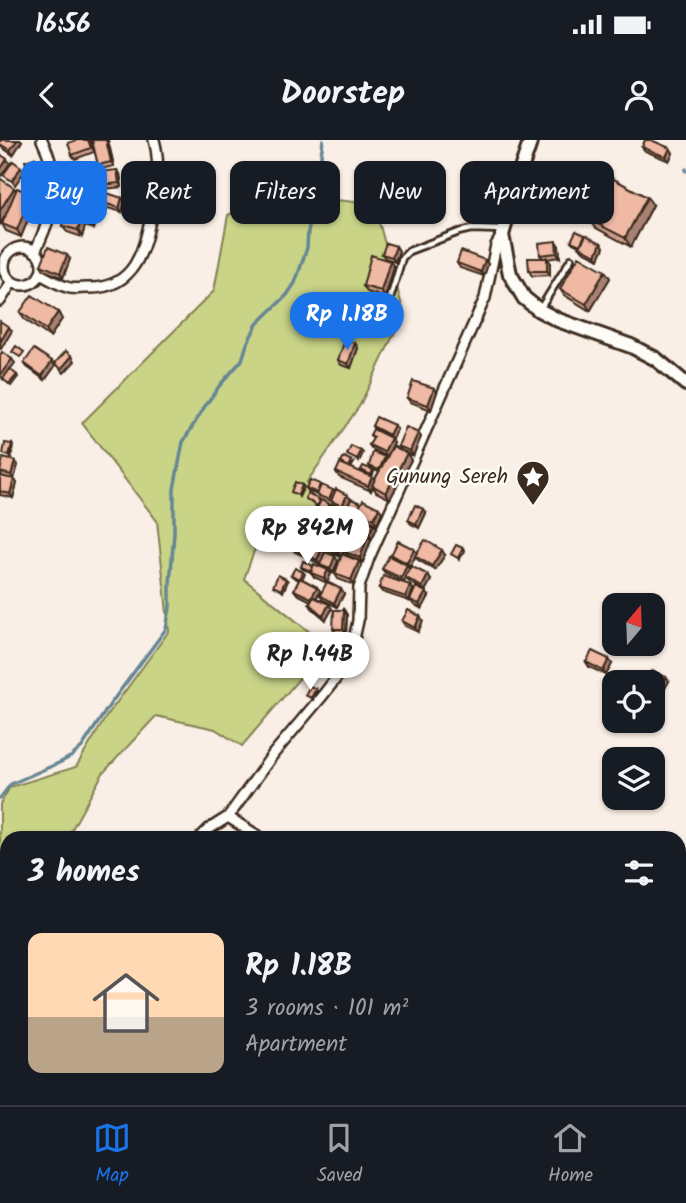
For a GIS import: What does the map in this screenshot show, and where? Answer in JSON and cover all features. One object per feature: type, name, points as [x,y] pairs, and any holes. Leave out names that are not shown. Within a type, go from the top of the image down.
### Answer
[{"type":"main road","points":[[531,140],[503,233],[510,274],[524,298],[558,320],[631,346],[656,359],[686,384]]},
{"type":"street","points":[[35,252],[51,215],[55,187],[54,169],[42,140]]},
{"type":"street","points":[[40,274],[69,288],[99,289],[113,285],[133,268],[147,238],[158,178],[154,140]]},
{"type":"street","points":[[207,831],[228,817],[274,753],[340,673],[352,648],[358,621],[359,587],[369,558],[477,319],[485,298],[496,245],[503,233]]},
{"type":"street","points":[[20,248],[35,252],[42,262],[37,280],[25,285],[12,282],[5,270],[3,255],[20,248]]},
{"type":"street","points":[[0,301],[12,282]]},
{"type":"street","points":[[228,817],[250,831]]},
{"type":"lane","points":[[390,299],[402,258],[409,251],[472,229],[503,233]]},
{"type":"lane","points":[[539,310],[571,259]]},
{"type":"green space","points":[[340,200],[354,202],[354,224],[380,224],[404,313],[360,405],[307,482],[326,539],[265,521],[244,579],[327,646],[242,746],[215,729],[156,716],[103,773],[71,831],[0,831],[0,804],[10,787],[76,767],[106,717],[169,631],[157,521],[82,423],[214,291],[230,214],[230,224],[340,224]]},
{"type":"building","points":[[0,140],[17,140],[10,150],[0,144]]},
{"type":"building","points":[[88,140],[91,148],[72,155],[68,143]]},
{"type":"building","points":[[92,140],[106,140],[111,162],[97,161]]},
{"type":"building","points":[[645,140],[670,148],[666,157],[642,147]]},
{"type":"building","points":[[0,154],[7,159],[0,170]]},
{"type":"building","points":[[13,161],[21,167],[12,181],[3,175]]},
{"type":"building","points":[[117,170],[119,183],[107,184],[107,171]]},
{"type":"building","points":[[614,179],[647,197],[625,238],[598,224],[614,224]]},
{"type":"building","points":[[0,180],[14,188],[0,210]]},
{"type":"building","points":[[17,188],[21,190],[21,220],[17,230],[2,224]]},
{"type":"building","points":[[107,193],[121,198],[119,208],[107,204]]},
{"type":"building","points":[[63,224],[80,224],[78,230]]},
{"type":"building","points":[[576,231],[585,235],[580,245],[571,241]]},
{"type":"building","points":[[586,235],[601,243],[596,255],[580,247]]},
{"type":"building","points":[[556,241],[557,253],[540,255],[539,243]]},
{"type":"building","points":[[386,243],[396,246],[392,257],[382,254]]},
{"type":"building","points":[[48,247],[67,255],[60,273],[41,265]]},
{"type":"building","points":[[461,251],[485,260],[481,272],[457,263]]},
{"type":"building","points":[[371,255],[390,261],[381,291],[363,286]]},
{"type":"building","points":[[579,256],[605,271],[586,304],[560,289]]},
{"type":"building","points":[[528,258],[547,258],[547,271],[529,271]]},
{"type":"building","points":[[32,295],[58,312],[46,330],[20,312]]},
{"type":"building","points":[[349,306],[357,309],[352,324],[344,321]]},
{"type":"building","points":[[0,321],[9,327],[0,342]]},
{"type":"building","points":[[345,340],[355,343],[348,364],[338,360]]},
{"type":"building","points":[[16,346],[24,352],[20,357],[12,352]]},
{"type":"building","points":[[34,349],[52,361],[42,376],[24,363]]},
{"type":"building","points":[[66,351],[72,356],[61,369],[55,363]]},
{"type":"building","points":[[2,352],[12,359],[0,375],[0,355]]},
{"type":"building","points":[[10,369],[17,375],[9,384],[3,379]]},
{"type":"building","points":[[413,381],[434,388],[428,405],[407,398]]},
{"type":"building","points":[[376,417],[394,425],[389,435],[372,426]]},
{"type":"building","points":[[406,427],[418,433],[410,451],[398,446]]},
{"type":"building","points":[[373,429],[391,438],[384,452],[369,445],[374,437],[370,435]]},
{"type":"building","points":[[5,443],[12,444],[9,456],[3,454]]},
{"type":"building","points":[[351,446],[361,451],[357,460],[347,455]]},
{"type":"building","points":[[393,446],[407,453],[386,493],[372,485]]},
{"type":"building","points":[[373,452],[385,457],[379,470],[369,466]]},
{"type":"building","points":[[344,457],[352,461],[349,467],[341,463]]},
{"type":"building","points":[[3,458],[15,461],[11,475],[0,472]]},
{"type":"building","points":[[340,463],[372,477],[368,486],[336,472]]},
{"type":"building","points":[[363,466],[373,470],[371,475],[361,470]]},
{"type":"building","points":[[0,476],[14,479],[10,494],[0,491]]},
{"type":"building","points":[[310,480],[320,484],[317,493],[306,488]]},
{"type":"building","points":[[295,482],[302,485],[298,495],[291,492]]},
{"type":"building","points":[[321,485],[333,490],[329,500],[317,495]]},
{"type":"building","points":[[336,489],[347,495],[342,506],[331,501]]},
{"type":"building","points":[[308,493],[320,501],[317,506],[305,498]]},
{"type":"building","points":[[351,499],[361,503],[357,513],[347,509]]},
{"type":"building","points":[[321,500],[329,504],[323,518],[314,514]]},
{"type":"building","points":[[363,500],[379,508],[374,519],[357,511]]},
{"type":"building","points":[[332,504],[341,508],[336,519],[327,514]]},
{"type":"building","points":[[415,505],[423,509],[416,524],[408,520]]},
{"type":"building","points":[[343,510],[355,517],[346,538],[332,531]]},
{"type":"building","points":[[360,517],[374,524],[369,534],[355,528]]},
{"type":"building","points":[[330,522],[336,525],[332,534],[325,530]]},
{"type":"building","points":[[354,530],[368,535],[360,558],[345,552]]},
{"type":"building","points":[[326,532],[344,541],[338,553],[320,543]]},
{"type":"building","points":[[298,534],[309,539],[303,553],[292,548]]},
{"type":"building","points":[[425,540],[442,550],[432,566],[415,556]]},
{"type":"building","points":[[398,541],[414,549],[407,563],[391,555]]},
{"type":"building","points":[[312,543],[323,547],[317,560],[307,555]]},
{"type":"building","points":[[456,545],[463,548],[458,558],[451,554]]},
{"type":"building","points":[[325,552],[335,556],[330,569],[320,565]]},
{"type":"building","points":[[342,554],[359,561],[351,580],[335,574]]},
{"type":"building","points":[[389,556],[407,565],[401,578],[382,569]]},
{"type":"building","points":[[303,561],[313,566],[311,571],[301,567]]},
{"type":"building","points":[[314,564],[328,570],[324,578],[311,573]]},
{"type":"building","points":[[411,566],[428,575],[422,587],[405,577]]},
{"type":"building","points":[[295,568],[303,572],[300,579],[291,575]]},
{"type":"building","points":[[278,575],[286,579],[281,590],[273,586]]},
{"type":"building","points":[[383,576],[410,585],[406,597],[379,588]]},
{"type":"building","points":[[300,578],[317,587],[311,598],[294,590]]},
{"type":"building","points":[[327,582],[341,589],[334,603],[320,595]]},
{"type":"building","points":[[416,587],[426,592],[419,604],[410,600]]},
{"type":"building","points":[[314,597],[329,604],[323,616],[309,603]]},
{"type":"building","points":[[334,610],[344,610],[343,629],[333,629]]},
{"type":"building","points":[[408,610],[420,616],[415,628],[402,621]]},
{"type":"building","points":[[592,651],[609,659],[602,670],[586,662]]},
{"type":"building","points":[[310,686],[316,689],[311,698],[305,695]]},
{"type":"waterway","points":[[0,798],[11,784],[61,762],[82,747],[166,629],[170,608],[174,489],[183,442],[220,385],[242,360],[257,324],[287,295],[295,283],[307,248],[323,140]]},
{"type":"place","name":"Gunung Sereh","points":[[533,507]]}]
